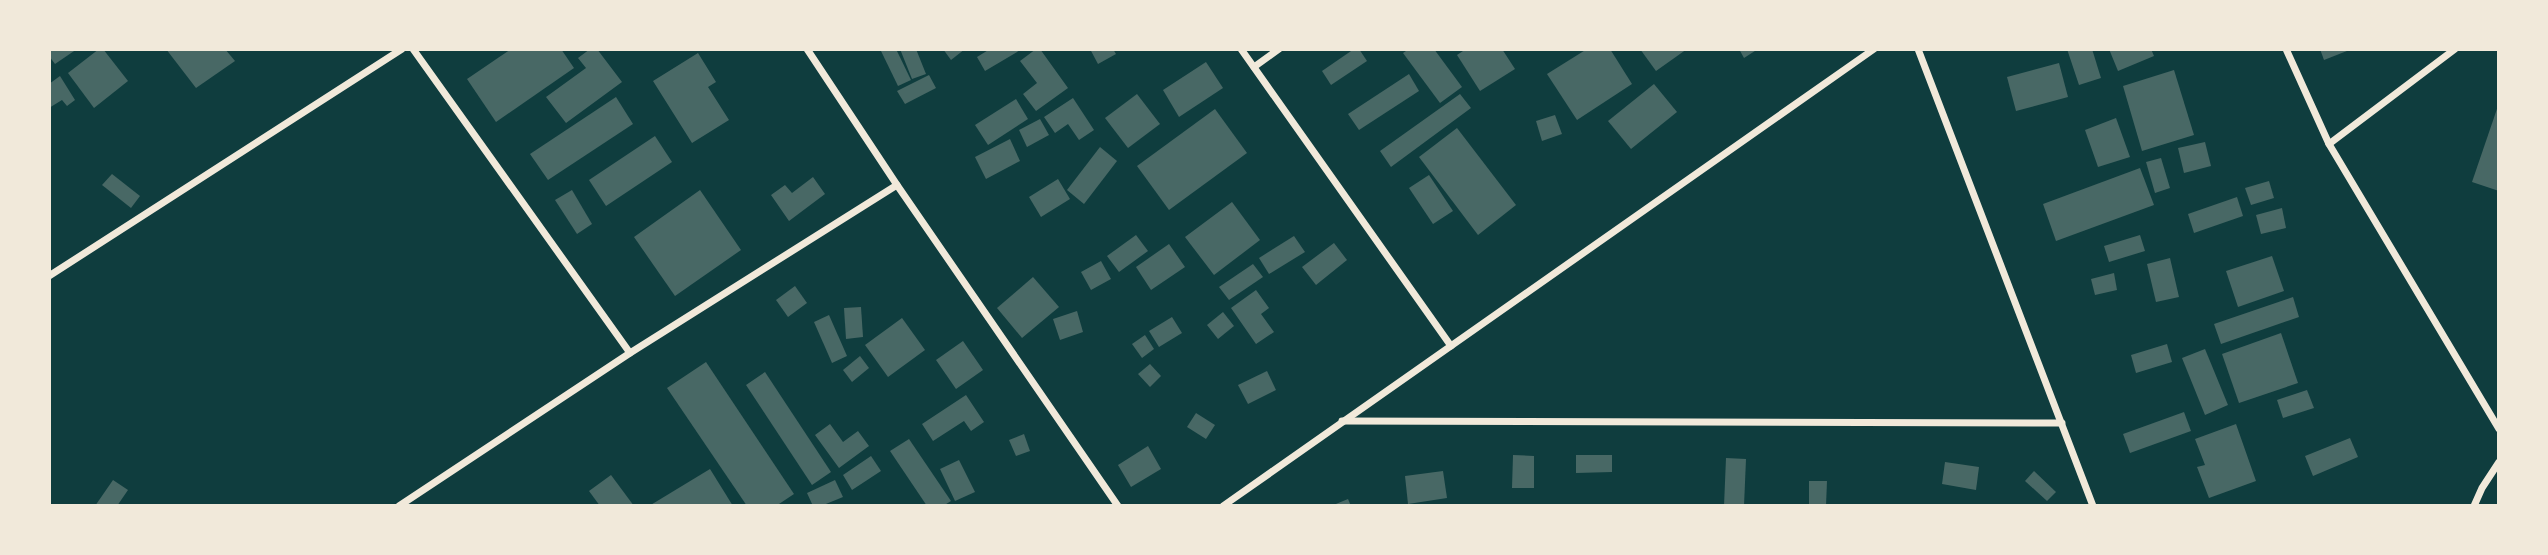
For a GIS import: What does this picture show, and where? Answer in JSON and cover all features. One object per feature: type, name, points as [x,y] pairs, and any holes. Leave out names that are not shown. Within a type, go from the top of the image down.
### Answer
[{"type":"street","points":[[49,276],[402,49]]},
{"type":"street","points":[[413,49],[630,353]]},
{"type":"street","points":[[807,49],[897,185],[1118,506]]},
{"type":"street","points":[[1241,49],[1451,346]]},
{"type":"street","points":[[1254,67],[1279,49]]},
{"type":"street","points":[[1223,506],[1874,49]]},
{"type":"street","points":[[1918,49],[2093,506]]},
{"type":"street","points":[[2286,49],[2329,144],[2499,429]]},
{"type":"street","points":[[2329,144],[2455,49]]},
{"type":"street","points":[[399,506],[630,353],[897,185]]},
{"type":"street","points":[[1342,421],[2062,423]]},
{"type":"street","points":[[2474,506],[2499,462]]},
{"type":"building","points":[[49,49],[77,49],[55,64],[49,56]]},
{"type":"building","points":[[99,49],[103,49],[128,81],[94,108],[68,73]]},
{"type":"building","points":[[166,49],[225,49],[235,61],[196,88]]},
{"type":"building","points":[[511,49],[561,49],[574,68],[496,122],[467,79]]},
{"type":"building","points":[[590,49],[597,49],[622,82],[566,123],[546,97],[586,68],[578,58]]},
{"type":"building","points":[[896,49],[911,80],[898,86],[881,51]]},
{"type":"building","points":[[900,49],[916,49],[926,74],[912,79]]},
{"type":"building","points":[[943,49],[965,49],[951,60]]},
{"type":"building","points":[[990,49],[1022,49],[985,71],[977,57]]},
{"type":"building","points":[[1040,49],[1068,88],[1036,111],[1023,94],[1037,83],[1020,61]]},
{"type":"building","points":[[1090,49],[1113,49],[1116,54],[1098,64]]},
{"type":"building","points":[[1354,49],[1359,49],[1367,61],[1331,85],[1322,71]]},
{"type":"building","points":[[1409,49],[1434,49],[1462,87],[1440,103],[1403,53]]},
{"type":"building","points":[[1466,49],[1502,49],[1515,69],[1480,91],[1457,55]]},
{"type":"building","points":[[1587,49],[1610,49],[1632,84],[1577,120],[1547,74]]},
{"type":"building","points":[[1640,49],[1687,49],[1656,71]]},
{"type":"building","points":[[1739,49],[1758,49],[1744,58]]},
{"type":"building","points":[[2067,49],[2092,49],[2101,78],[2079,85]]},
{"type":"building","points":[[2109,49],[2151,49],[2154,56],[2118,71]]},
{"type":"building","points":[[2320,49],[2352,49],[2324,60]]},
{"type":"building","points":[[698,53],[716,82],[708,87],[729,120],[692,143],[653,81]]},
{"type":"building","points":[[1206,62],[1223,88],[1179,117],[1163,90]]},
{"type":"building","points":[[2059,63],[2068,97],[2016,111],[2007,77]]},
{"type":"building","points":[[2174,70],[2194,135],[2142,151],[2123,86]]},
{"type":"building","points":[[1409,74],[1419,91],[1359,130],[1348,114]]},
{"type":"building","points":[[929,75],[936,88],[905,104],[897,91]]},
{"type":"building","points":[[60,76],[75,100],[67,106],[62,100],[49,108],[49,84]]},
{"type":"building","points":[[1654,84],[1677,112],[1631,149],[1608,121]]},
{"type":"building","points":[[1137,94],[1160,124],[1128,148],[1105,118]]},
{"type":"building","points":[[1460,94],[1471,108],[1391,167],[1380,151]]},
{"type":"building","points":[[616,97],[633,124],[548,180],[530,154]]},
{"type":"building","points":[[1073,98],[1094,130],[1079,140],[1068,124],[1055,133],[1044,117]]},
{"type":"building","points":[[1016,99],[1028,119],[988,145],[975,125]]},
{"type":"building","points":[[2499,103],[2499,191],[2472,182]]},
{"type":"building","points":[[1215,109],[1247,153],[1169,210],[1137,166]]},
{"type":"building","points":[[1555,115],[1562,134],[1542,141],[1536,121]]},
{"type":"building","points":[[2116,118],[2130,157],[2098,167],[2085,130]]},
{"type":"building","points":[[1040,119],[1049,135],[1027,147],[1019,130]]},
{"type":"building","points":[[1457,128],[1516,205],[1478,235],[1419,157]]},
{"type":"building","points":[[655,136],[672,162],[606,206],[589,180]]},
{"type":"building","points":[[1010,139],[1020,161],[986,179],[975,157]]},
{"type":"building","points":[[2205,142],[2211,166],[2184,173],[2178,148]]},
{"type":"building","points":[[1100,147],[1117,161],[1084,204],[1067,190]]},
{"type":"building","points":[[2161,158],[2170,188],[2155,193],[2146,162]]},
{"type":"building","points":[[2140,168],[2154,205],[2056,241],[2043,204]]},
{"type":"building","points":[[112,174],[140,196],[131,208],[102,185]]},
{"type":"building","points":[[1429,175],[1453,211],[1433,224],[1409,188]]},
{"type":"building","points":[[813,177],[825,194],[789,221],[771,195],[785,185],[792,193]]},
{"type":"building","points":[[1058,179],[1070,199],[1041,217],[1029,197]]},
{"type":"building","points":[[2269,181],[2274,198],[2251,205],[2245,188]]},
{"type":"building","points":[[572,190],[592,224],[577,234],[555,200]]},
{"type":"building","points":[[700,190],[741,250],[675,296],[634,237]]},
{"type":"building","points":[[2237,197],[2243,216],[2194,233],[2188,214]]},
{"type":"building","points":[[1232,202],[1260,240],[1214,275],[1185,237]]},
{"type":"building","points":[[2282,208],[2286,228],[2261,234],[2256,215]]},
{"type":"building","points":[[1136,235],[1148,251],[1119,272],[1107,256]]},
{"type":"building","points":[[2140,235],[2145,251],[2109,262],[2104,246]]},
{"type":"building","points":[[1294,236],[1305,252],[1269,274],[1259,258]]},
{"type":"building","points":[[1334,243],[1347,260],[1316,285],[1302,267]]},
{"type":"building","points":[[1169,244],[1185,267],[1151,290],[1136,267]]},
{"type":"building","points":[[2272,256],[2284,291],[2238,307],[2226,271]]},
{"type":"building","points":[[2170,258],[2179,297],[2156,302],[2147,264]]},
{"type":"building","points":[[1101,261],[1111,279],[1091,290],[1081,272]]},
{"type":"building","points":[[1253,264],[1263,277],[1229,300],[1219,287]]},
{"type":"building","points":[[2114,273],[2117,290],[2095,295],[2091,279]]},
{"type":"building","points":[[1033,277],[1059,307],[1022,338],[997,308]]},
{"type":"building","points":[[795,286],[807,303],[788,317],[776,300]]},
{"type":"building","points":[[1256,290],[1269,308],[1261,314],[1274,332],[1256,344],[1231,308]]},
{"type":"building","points":[[2293,297],[2299,317],[2221,344],[2214,324]]},
{"type":"building","points":[[861,307],[863,337],[846,339],[844,308]]},
{"type":"building","points":[[1077,311],[1083,332],[1060,340],[1053,319]]},
{"type":"building","points":[[1223,312],[1234,326],[1218,339],[1207,325]]},
{"type":"building","points":[[829,315],[847,356],[832,363],[814,322]]},
{"type":"building","points":[[1172,317],[1182,333],[1159,347],[1149,331]]},
{"type":"building","points":[[902,318],[925,350],[888,377],[865,345]]},
{"type":"building","points":[[2281,333],[2298,383],[2239,403],[2222,354]]},
{"type":"building","points":[[1145,335],[1154,349],[1142,358],[1132,344]]},
{"type":"building","points":[[963,341],[983,370],[956,389],[936,360]]},
{"type":"building","points":[[2167,344],[2172,362],[2136,373],[2131,355]]},
{"type":"building","points":[[2205,349],[2228,405],[2205,415],[2182,358]]},
{"type":"building","points":[[860,356],[869,368],[852,382],[843,370]]},
{"type":"building","points":[[706,362],[794,494],[776,506],[747,506],[667,388]]},
{"type":"building","points":[[1150,364],[1161,376],[1150,387],[1138,374]]},
{"type":"building","points":[[1267,371],[1276,390],[1248,404],[1238,385]]},
{"type":"building","points":[[765,372],[831,472],[812,485],[746,385]]},
{"type":"building","points":[[2307,390],[2314,408],[2283,418],[2277,400]]},
{"type":"building","points":[[966,395],[984,422],[971,431],[964,421],[933,441],[922,424]]},
{"type":"building","points":[[2184,412],[2191,431],[2130,453],[2123,434]]},
{"type":"building","points":[[1196,413],[1215,425],[1206,439],[1187,427]]},
{"type":"building","points":[[830,424],[843,442],[858,431],[869,446],[839,468],[815,435]]},
{"type":"building","points":[[2236,424],[2256,481],[2209,498],[2197,467],[2205,465],[2195,439]]},
{"type":"building","points":[[1024,434],[1030,451],[1016,456],[1009,440]]},
{"type":"building","points":[[2350,438],[2358,457],[2313,476],[2305,456]]},
{"type":"building","points":[[909,439],[951,501],[943,506],[927,506],[890,451]]},
{"type":"building","points":[[1148,446],[1161,469],[1131,487],[1118,465]]},
{"type":"building","points":[[1513,455],[1534,456],[1534,488],[1512,488]]},
{"type":"building","points":[[1576,455],[1612,455],[1612,472],[1576,473]]},
{"type":"building","points":[[871,456],[881,471],[852,490],[843,475]]},
{"type":"building","points":[[1726,458],[1746,459],[1744,506],[1724,506]]},
{"type":"building","points":[[959,460],[975,492],[955,501],[940,469]]},
{"type":"building","points":[[1945,462],[1979,467],[1976,490],[1942,484]]},
{"type":"building","points":[[710,469],[733,506],[649,506]]},
{"type":"building","points":[[1443,471],[1447,498],[1408,504],[1405,476]]},
{"type":"building","points":[[2034,471],[2056,492],[2047,501],[2025,481]]},
{"type":"building","points":[[611,475],[634,506],[600,506],[589,491]]},
{"type":"building","points":[[113,480],[128,490],[117,506],[95,506]]},
{"type":"building","points":[[835,480],[843,497],[821,506],[813,506],[807,493]]},
{"type":"building","points":[[1809,481],[1827,481],[1826,506],[1809,506]]},
{"type":"building","points":[[1348,499],[1351,506],[1331,506]]}]
